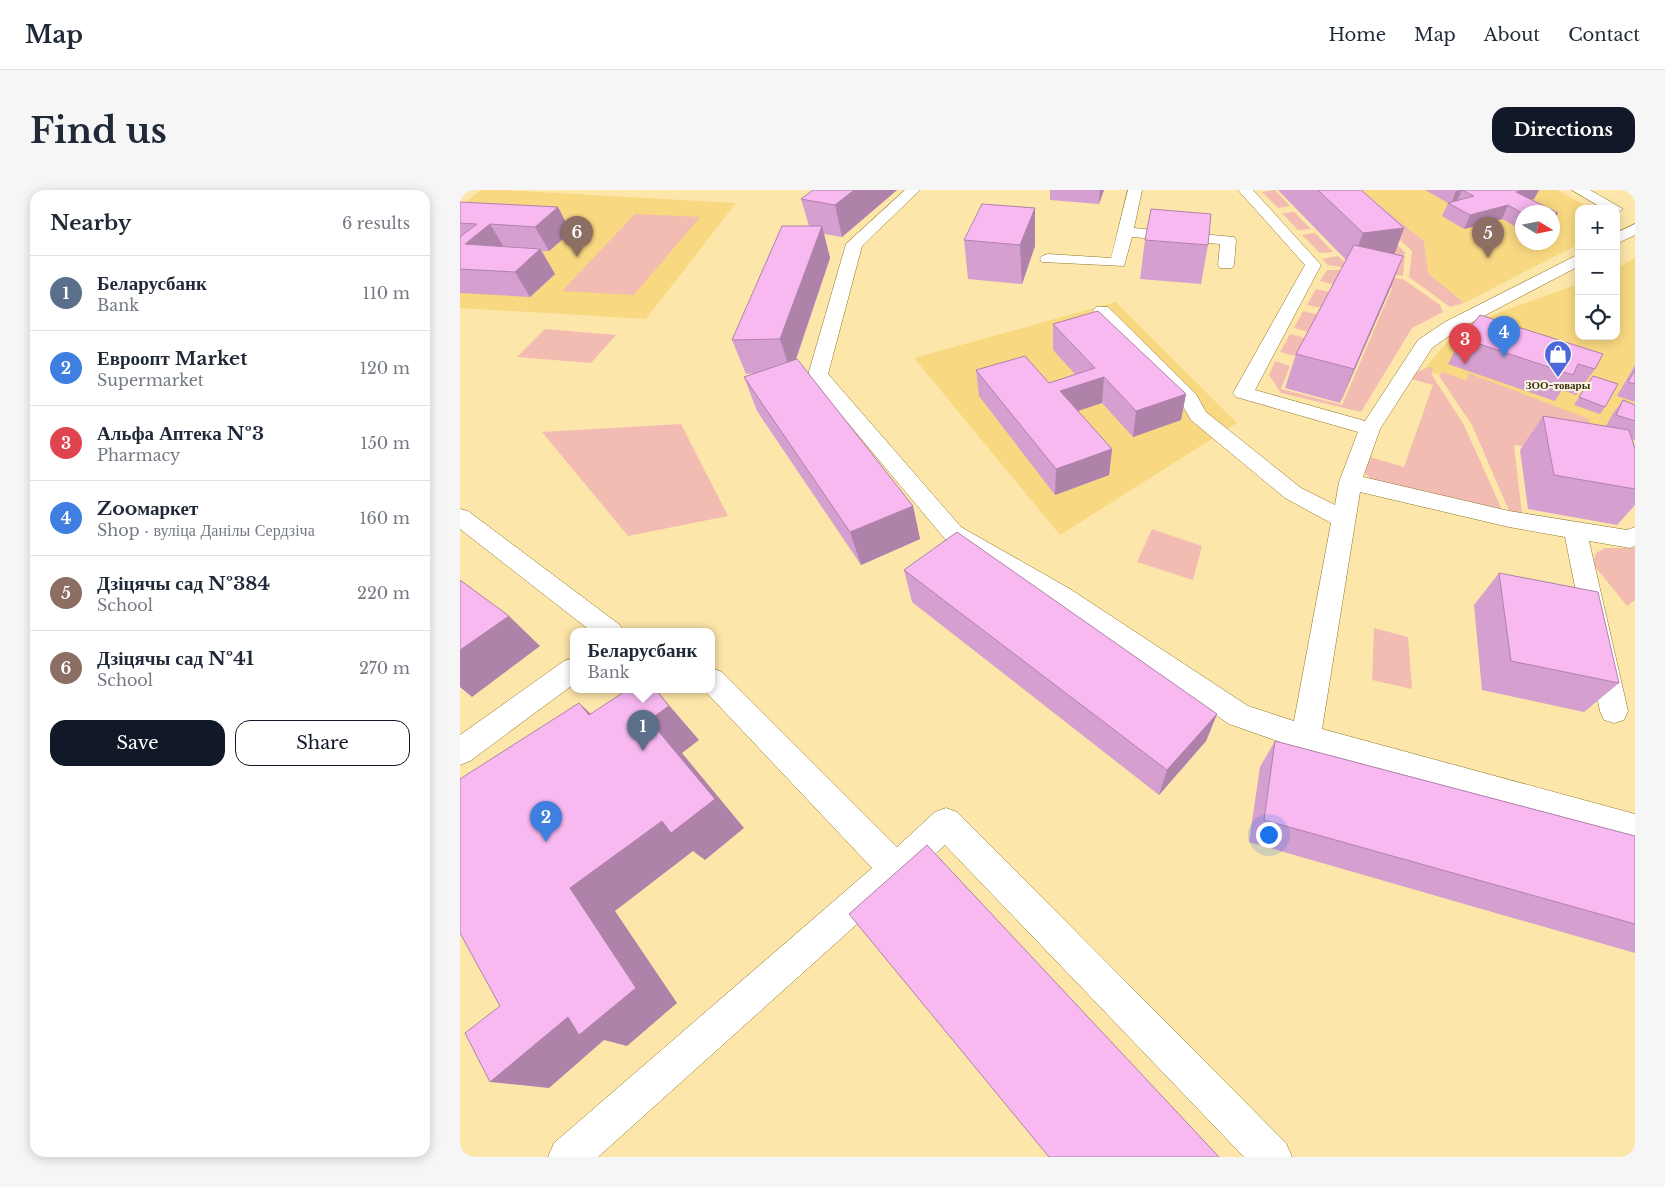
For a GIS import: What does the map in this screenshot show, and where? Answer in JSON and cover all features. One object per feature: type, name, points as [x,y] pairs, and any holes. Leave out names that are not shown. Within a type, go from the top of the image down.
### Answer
[{"type":"street","points":[[913,190],[854,244],[818,375],[953,533],[1060,596],[1239,715],[1306,738],[1635,829]]},
{"type":"street","points":[[1048,259],[1118,263],[1136,190]]},
{"type":"street","points":[[1245,190],[1313,264],[1244,393],[1370,429]]},
{"type":"street","points":[[1579,190],[1608,205]]},
{"type":"street","points":[[1620,211],[1635,218]]},
{"type":"street","points":[[1620,237],[1635,229]]},
{"type":"street","points":[[1126,232],[1228,240],[1226,265]]},
{"type":"street","points":[[1306,738],[1350,482],[1370,429],[1424,344],[1451,326],[1575,261]]},
{"type":"street","points":[[1102,311],[1189,398],[1198,416],[1293,493],[1344,520]]},
{"type":"street","points":[[1350,482],[1509,519],[1630,538],[1635,536]]},
{"type":"street","points":[[460,517],[607,628]]},
{"type":"street","points":[[1575,530],[1614,710]]},
{"type":"street","points":[[460,752],[570,672]]},
{"type":"street","points":[[715,683],[896,869]]},
{"type":"street","points":[[568,1157],[946,823],[1272,1157]]},
{"type":"shaded area","points":[[481,190],[736,203],[646,319],[460,308],[460,206]]},
{"type":"shaded area","points":[[1275,190],[1290,206],[1278,208],[1262,192]]},
{"type":"shaded area","points":[[1339,190],[1405,252],[1403,276],[1328,265],[1322,259],[1338,256],[1350,267]]},
{"type":"shaded area","points":[[1346,190],[1361,190],[1424,241],[1428,273],[1464,303],[1450,307],[1409,277],[1412,251]]},
{"type":"shaded area","points":[[1361,190],[1557,190],[1585,205],[1575,205],[1575,246],[1464,303],[1428,273],[1424,241]]},
{"type":"shaded area","points":[[1294,212],[1311,229],[1298,230],[1282,213]]},
{"type":"shaded area","points":[[635,214],[700,217],[634,295],[562,291]]},
{"type":"shaded area","points":[[1315,233],[1333,252],[1320,253],[1302,235]]},
{"type":"shaded area","points":[[1635,258],[1635,447],[1424,369],[1461,326],[1575,285],[1575,340],[1620,340],[1620,267]]},
{"type":"shaded area","points":[[1327,270],[1345,270],[1403,279],[1440,305],[1443,312],[1412,328],[1361,412],[1281,393],[1269,375],[1275,361],[1290,366],[1281,389],[1342,405],[1392,288],[1341,276],[1336,285],[1320,281]]},
{"type":"shaded area","points":[[1316,289],[1331,292],[1322,308],[1307,305]]},
{"type":"shaded area","points":[[1116,302],[1237,423],[1060,535],[914,358]]},
{"type":"shaded area","points":[[1303,311],[1319,315],[1309,332],[1294,328]]},
{"type":"shaded area","points":[[545,329],[616,335],[591,363],[517,357]]},
{"type":"shaded area","points":[[1290,334],[1305,338],[1295,356],[1280,352]]},
{"type":"shaded area","points":[[1430,367],[1433,368],[1432,375],[1464,425],[1503,512],[1372,480],[1362,470],[1366,456],[1404,467],[1433,385],[1411,379],[1416,372]]},
{"type":"shaded area","points":[[1442,372],[1467,381],[1468,373],[1589,419],[1590,428],[1635,444],[1635,465],[1514,445],[1522,515],[1510,513],[1472,425],[1439,376]]},
{"type":"shaded area","points":[[681,424],[728,516],[628,536],[542,432]]},
{"type":"shaded area","points":[[1152,529],[1202,546],[1193,580],[1137,562]]},
{"type":"shaded area","points":[[1605,548],[1635,548],[1635,600],[1627,606],[1593,564],[1596,553]]},
{"type":"shaded area","points":[[1374,628],[1408,637],[1412,689],[1372,680]]},
{"type":"building","points":[[813,190],[854,190],[835,205],[801,199]]},
{"type":"building","points":[[1318,190],[1361,190],[1404,228],[1363,233]]},
{"type":"building","points":[[1462,190],[1523,190],[1516,192],[1542,205],[1515,205],[1515,209],[1508,205],[1470,215],[1448,203],[1474,196]]},
{"type":"building","points":[[460,202],[558,207],[535,227],[490,224],[465,244],[540,249],[515,272],[460,269],[460,237],[477,224],[460,223]]},
{"type":"building","points":[[982,204],[1035,208],[1020,245],[964,240]]},
{"type":"building","points":[[1151,209],[1211,214],[1208,245],[1145,240]]},
{"type":"building","points":[[782,226],[822,226],[780,339],[732,340]]},
{"type":"building","points":[[1354,245],[1403,256],[1354,369],[1296,354]]},
{"type":"building","points":[[1098,311],[1186,394],[1136,411],[1104,377],[1060,391],[1112,449],[1056,469],[976,370],[1025,356],[1049,383],[1095,368],[1053,324]]},
{"type":"building","points":[[1480,315],[1603,354],[1595,369],[1578,364],[1573,375],[1461,338]]},
{"type":"building","points":[[797,359],[913,506],[850,532],[744,377]]},
{"type":"building","points":[[1635,370],[1635,384],[1628,382]]},
{"type":"building","points":[[1593,376],[1618,384],[1605,407],[1579,397]]},
{"type":"building","points":[[1623,400],[1635,405],[1635,421],[1616,415]]},
{"type":"building","points":[[1543,416],[1629,430],[1635,449],[1635,489],[1554,475]]},
{"type":"building","points":[[957,532],[1217,714],[1167,770],[904,570]]},
{"type":"building","points":[[1499,573],[1598,592],[1619,683],[1511,661]]},
{"type":"building","points":[[460,580],[509,616],[460,650]]},
{"type":"building","points":[[622,693],[658,693],[669,706],[649,720],[715,799],[671,833],[662,821],[570,888],[636,988],[579,1035],[568,1017],[490,1082],[465,1033],[500,1006],[460,933],[460,779],[579,703],[589,715]]},
{"type":"building","points":[[1275,741],[1635,836],[1635,924],[1264,820]]},
{"type":"building","points":[[927,845],[1219,1157],[1049,1157],[849,914]]},
{"type":"place","name":"Дзіцячы сад №41","points":[[577,257]]},
{"type":"place","name":"Дзіцячы сад №384","points":[[1488,258]]},
{"type":"place","name":"Zooмаркет","points":[[1504,357]]},
{"type":"place","name":"Альфа Аптека №3","points":[[1465,364]]},
{"type":"place","name":"ЗОО-товары","points":[[1558,378]]},
{"type":"place","name":"Беларусбанк","points":[[643,751]]},
{"type":"place","name":"Евроопт Market","points":[[546,842]]}]
